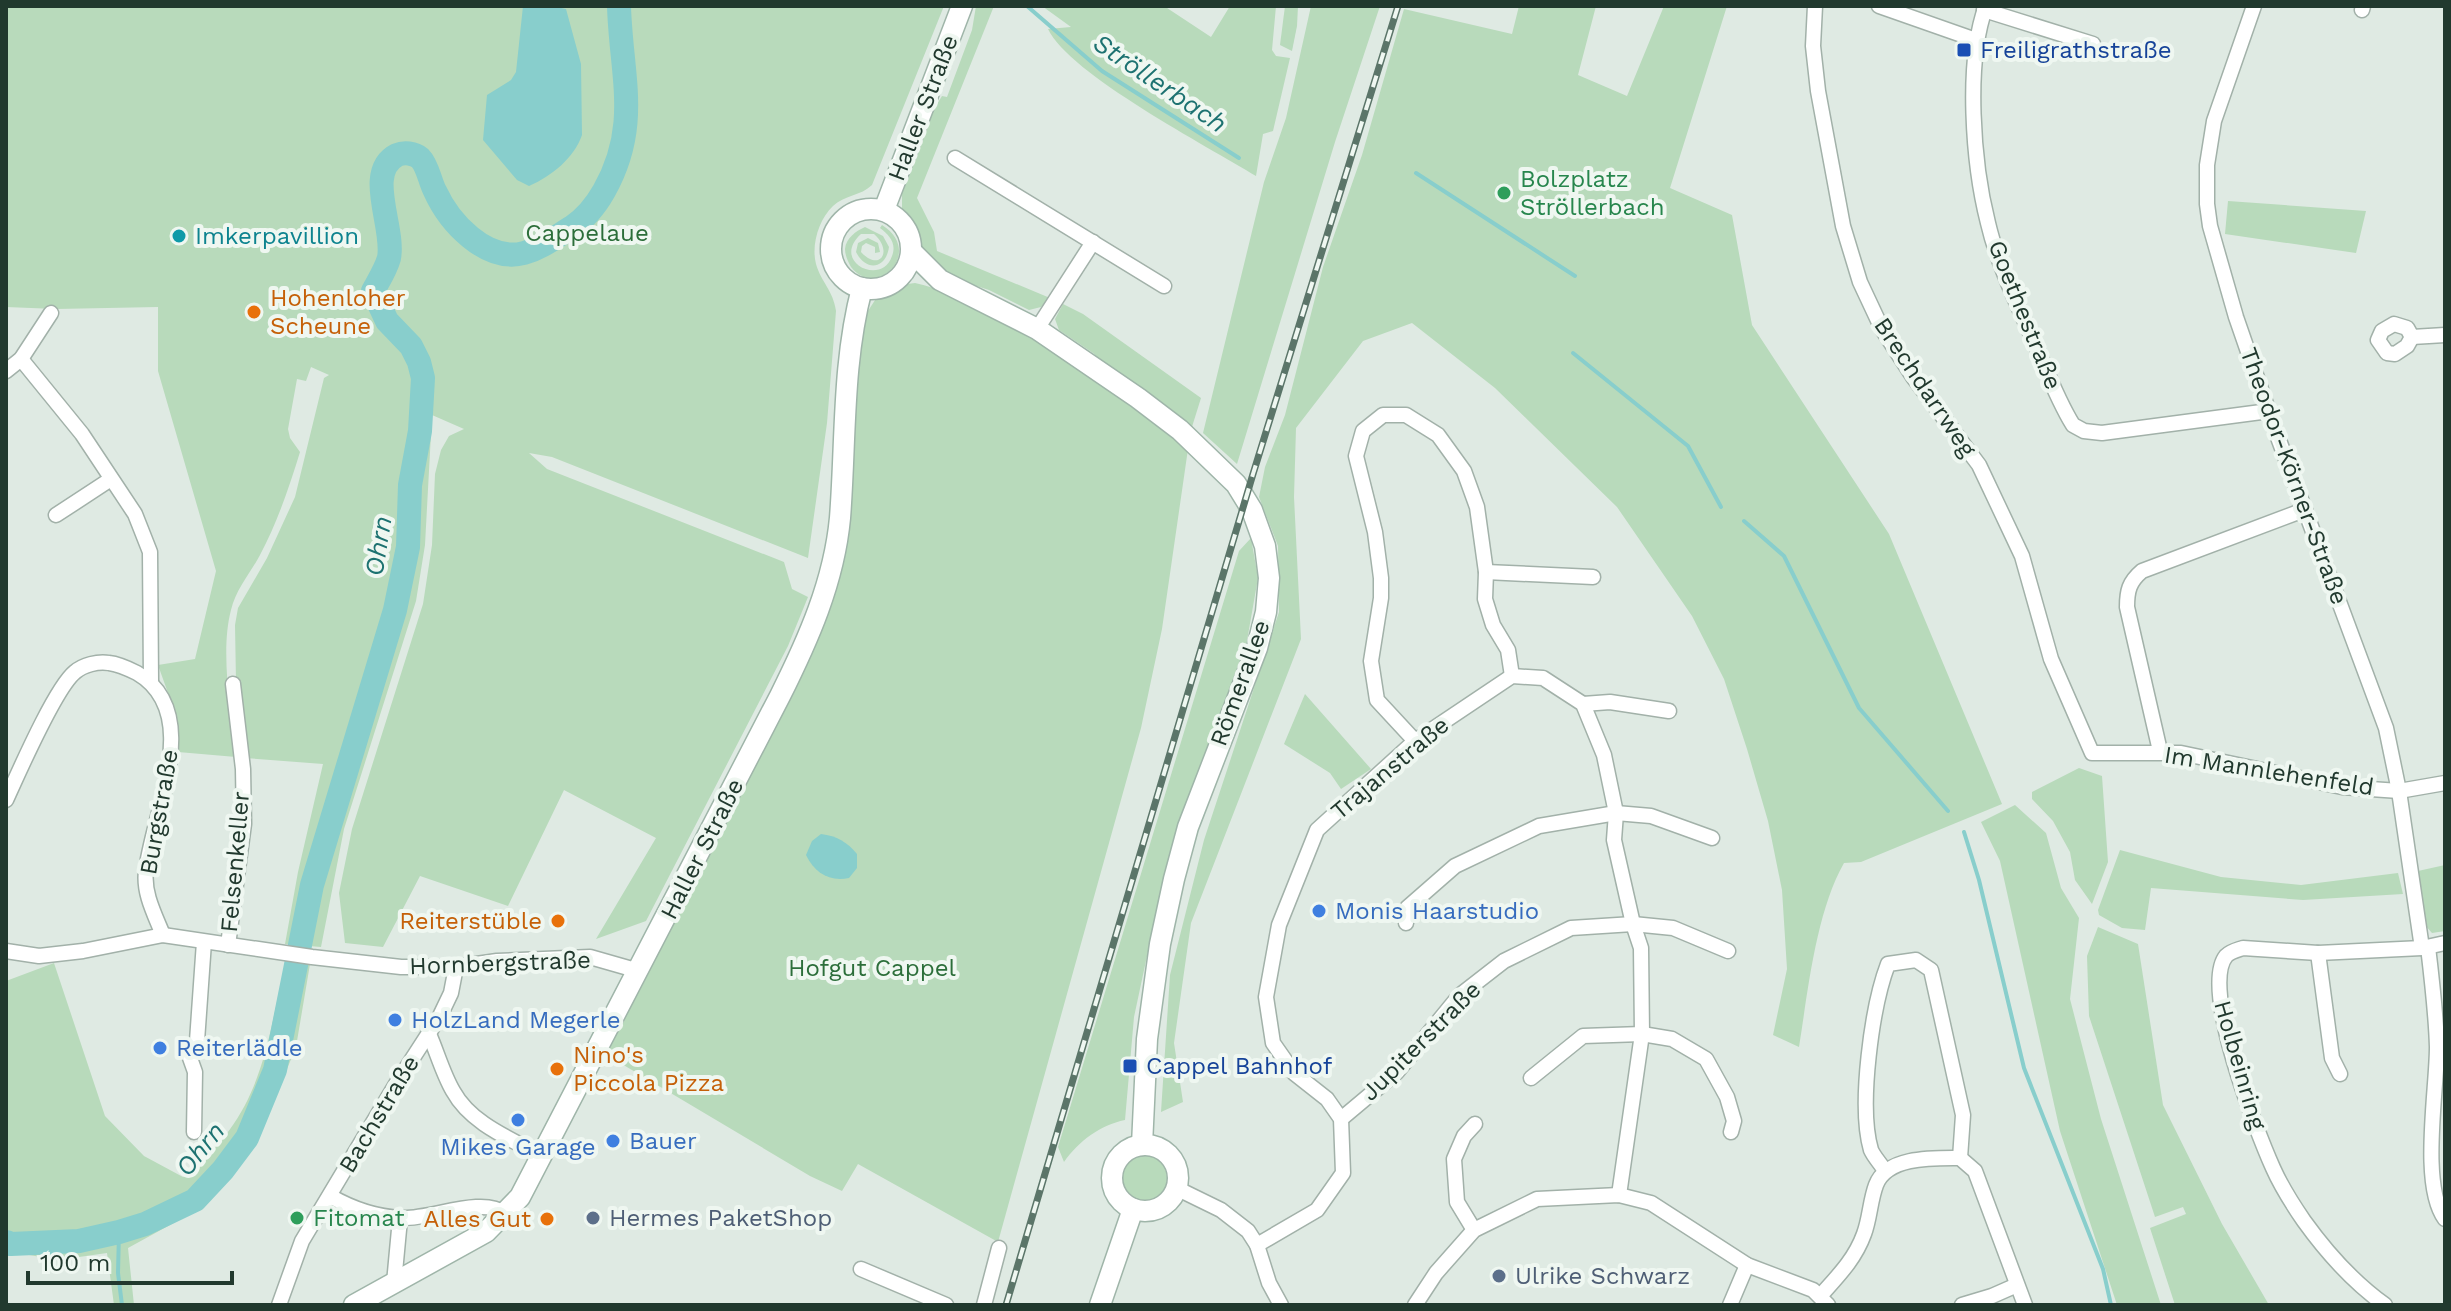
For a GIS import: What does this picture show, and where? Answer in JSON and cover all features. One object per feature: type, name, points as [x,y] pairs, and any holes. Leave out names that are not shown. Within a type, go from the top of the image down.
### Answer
[{"type":"main road","name":"Haller Straße","points":[[884,210],[962,6]]},
{"type":"main road","points":[[884,210],[905,226],[912,252],[902,276],[883,287],[862,288],[840,275],[834,263],[833,238],[838,226],[847,217],[858,211],[884,210]]},
{"type":"main road","name":"Römerallee","points":[[912,252],[940,280],[1037,329],[1138,398],[1202,449],[1236,484],[1252,510],[1265,546],[1269,578],[1260,636],[1188,827],[1160,944],[1147,1039],[1142,1145]]},
{"type":"main road","name":"Römerallee","points":[[902,276],[940,280]]},
{"type":"main road","name":"Haller Straße","points":[[354,1305],[486,1232],[520,1197],[780,696],[825,595],[840,521],[844,402],[862,288]]},
{"type":"main road","points":[[1142,1145],[1152,1145],[1168,1154],[1177,1170],[1176,1188],[1166,1203],[1159,1207],[1133,1209],[1115,1193],[1113,1169],[1124,1152],[1142,1145]]},
{"type":"main road","points":[[1100,1305],[1133,1209]]},
{"type":"street","name":"Brechdarrweg","points":[[1815,6],[1813,46],[1818,91],[1843,226],[1860,282],[1882,329],[1913,377],[1979,465],[2022,556],[2051,659],[2092,753]]},
{"type":"street","points":[[1879,6],[1976,40]]},
{"type":"street","name":"Theodor-Körner-Straße","points":[[2254,6],[2214,121],[2207,165],[2207,204],[2213,240],[2236,317],[2385,725],[2434,996],[2437,1048],[2432,1137],[2434,1195],[2445,1219]]},
{"type":"street","points":[[1985,8],[2093,44]]},
{"type":"street","name":"Goethestraße","points":[[1985,8],[1976,40],[1976,134],[1977,163],[1988,224],[2012,292],[2073,425],[2084,431],[2102,433],[2269,411]]},
{"type":"street","points":[[955,158],[1164,286]]},
{"type":"street","points":[[1037,329],[1093,242]]},
{"type":"street","points":[[6,371],[21,359],[51,313]]},
{"type":"street","points":[[2412,337],[2445,335]]},
{"type":"street","points":[[21,359],[82,434],[135,514],[150,552],[151,682]]},
{"type":"street","points":[[1415,741],[1377,700],[1371,661],[1381,578],[1375,532],[1356,456],[1363,431],[1383,415],[1406,415],[1438,435],[1464,471],[1477,507],[1486,572],[1485,599],[1493,625],[1508,650],[1512,676],[1543,678],[1583,704],[1604,755],[1616,813],[1614,840],[1641,948],[1642,1034],[1619,1195]]},
{"type":"street","points":[[56,515],[111,479]]},
{"type":"street","points":[[2160,751],[2127,607],[2131,580],[2142,571],[2304,510]]},
{"type":"street","points":[[1486,572],[1593,577]]},
{"type":"street","points":[[6,800],[58,694],[74,672],[90,664],[109,663],[129,669],[151,682]]},
{"type":"street","name":"Trajanstraße","points":[[1341,1119],[1327,1099],[1294,1073],[1273,1043],[1266,997],[1279,925],[1317,830],[1415,741],[1512,676]]},
{"type":"street","name":"Burgstraße","points":[[151,682],[166,706],[172,736],[145,874],[148,898],[163,935]]},
{"type":"street","name":"Felsenkeller","points":[[228,945],[244,824],[243,769],[233,684]]},
{"type":"street","points":[[1583,704],[1610,702],[1669,711]]},
{"type":"street","name":"Im Mannlehenfeld","points":[[2092,753],[2181,753],[2342,787],[2399,791],[2445,783]]},
{"type":"street","points":[[1406,923],[1407,908],[1455,866],[1539,826],[1616,813],[1651,816],[1712,838]]},
{"type":"street","name":"Jupiterstraße","points":[[1341,1119],[1397,1072],[1459,996],[1504,961],[1571,928],[1633,924],[1673,928],[1728,951]]},
{"type":"street","points":[[6,951],[39,956],[83,951],[163,935],[228,945]]},
{"type":"street","points":[[194,1132],[195,1072],[190,1058],[197,1041],[204,942]]},
{"type":"street","name":"Holbeinring","points":[[2385,1305],[2336,1262],[2303,1220],[2274,1171],[2247,1106],[2231,1049],[2219,992],[2220,971],[2231,952],[2254,948],[2318,953],[2425,947],[2445,943]]},
{"type":"street","name":"Hornbergstraße","points":[[228,945],[401,967],[456,967],[497,961],[590,957],[639,971]]},
{"type":"street","points":[[2318,953],[2332,1058],[2340,1074]]},
{"type":"street","points":[[1885,1171],[1872,1151],[1865,1093],[1878,989],[1888,964],[1916,960],[1931,970],[1963,1115],[1960,1158]]},
{"type":"street","name":"Bachstraße","points":[[279,1305],[302,1241],[429,1034],[451,993],[456,967]]},
{"type":"street","points":[[429,1034],[453,1092],[468,1111],[489,1127],[542,1156]]},
{"type":"street","points":[[1531,1078],[1583,1036],[1642,1034],[1672,1039],[1706,1059],[1727,1097],[1734,1121],[1731,1132]]},
{"type":"street","points":[[1257,1245],[1317,1210],[1343,1173],[1341,1119]]},
{"type":"street","points":[[1474,1230],[1457,1202],[1454,1159],[1464,1136],[1475,1124]]},
{"type":"street","points":[[1415,1305],[1436,1273],[1474,1230],[1537,1199],[1619,1195],[1651,1203],[1747,1265],[1824,1300],[1850,1262],[1864,1234],[1876,1184],[1885,1171],[1896,1165],[1943,1158],[1960,1158],[1975,1171],[2025,1305]]},
{"type":"street","points":[[1176,1188],[1221,1210],[1248,1231],[1257,1245],[1269,1283],[1281,1305]]},
{"type":"street","points":[[330,1196],[352,1208],[400,1219],[482,1207],[504,1213]]},
{"type":"street","points":[[394,1283],[400,1219]]},
{"type":"street","points":[[984,1305],[999,1248]]},
{"type":"street","points":[[1730,1305],[1747,1265]]},
{"type":"street","points":[[861,1269],[946,1305]]},
{"type":"street","points":[[1962,1305],[2017,1285]]},
{"type":"green space","name":"Cappelaue","points":[[6,6],[944,6],[872,185],[833,206],[817,233],[816,264],[836,311],[827,423],[808,558],[552,457],[529,453],[547,469],[784,562],[792,589],[808,597],[788,646],[646,921],[596,939],[656,838],[564,790],[508,906],[420,876],[383,947],[345,943],[339,893],[352,829],[423,604],[432,545],[435,474],[441,450],[449,436],[464,429],[432,415],[425,545],[416,601],[344,829],[321,947],[285,944],[323,764],[245,758],[236,682],[235,625],[238,608],[267,558],[295,497],[324,378],[329,375],[311,367],[306,381],[297,379],[288,429],[300,452],[272,530],[231,610],[226,663],[236,757],[178,752],[173,707],[158,665],[195,659],[216,571],[158,371],[158,307],[6,307]]},
{"type":"green space","points":[[976,6],[994,6],[917,198],[934,232],[937,251],[1050,298],[1041,307],[1029,310],[937,269],[917,250],[902,212],[902,192],[923,127],[942,96],[947,97],[972,30]]},
{"type":"green space","points":[[1042,6],[1164,6],[1211,37],[1230,6],[1276,6],[1272,50],[1276,56],[1290,58],[1273,131],[1263,134],[1256,176],[1142,108],[1083,67],[1061,47],[1048,29],[1071,27]]},
{"type":"green space","points":[[1285,6],[1298,6],[1292,51],[1280,45]]},
{"type":"green space","points":[[1311,6],[1380,6],[1335,142],[1237,464],[1203,433],[1264,182],[1286,118]]},
{"type":"green space","points":[[1519,6],[1596,6],[1578,75],[1627,96],[1664,6],[1727,6],[1670,188],[1732,215],[1752,325],[1889,534],[2002,804],[1861,862],[1844,863],[1834,883],[1820,928],[1799,1047],[1773,1035],[1787,969],[1782,890],[1768,821],[1724,679],[1692,616],[1617,507],[1495,388],[1412,323],[1363,341],[1296,428],[1294,497],[1301,639],[1191,923],[1174,1043],[1183,1102],[1161,1112],[1170,975],[1204,840],[1279,612],[1278,546],[1259,497],[1265,467],[1285,415],[1323,267],[1362,155],[1404,9],[1512,34]]},
{"type":"green space","points":[[2228,201],[2366,211],[2356,253],[2225,234]]},
{"type":"green space","points":[[882,225],[894,236],[899,248],[898,259],[883,275],[872,278],[861,276],[849,263],[845,249],[847,241],[865,227],[883,236],[889,247],[880,264],[865,263],[856,252],[858,243],[868,238],[878,243],[880,252],[875,253],[875,247],[866,243],[861,252],[873,260],[882,257],[883,247],[874,234],[861,234],[853,244],[851,254],[861,267],[879,270],[887,265],[894,247],[880,228]]},
{"type":"green space","name":"Hofgut Cappel","points":[[915,283],[950,295],[1064,358],[1188,449],[1162,629],[1141,728],[998,1242],[858,1164],[842,1191],[810,1176],[605,1054],[786,700],[831,601],[857,365],[866,314],[879,294]]},
{"type":"green space","points":[[1063,304],[1083,314],[1201,398],[1191,430],[1059,330],[1055,319]]},
{"type":"green space","points":[[1251,538],[1258,578],[1245,652],[1210,741],[1163,881],[1134,1017],[1125,1120],[1091,1135],[1064,1162],[1058,1147],[1239,551]]},
{"type":"green space","points":[[1305,694],[1371,769],[1341,789],[1330,773],[1284,744]]},
{"type":"green space","points":[[2079,768],[2102,776],[2108,862],[2092,904],[2075,880],[2070,852],[2053,821],[2032,799],[2032,792]]},
{"type":"green space","points":[[2015,805],[2046,833],[2061,888],[2079,918],[2070,999],[2101,1119],[2161,1305],[2117,1305],[2060,1131],[2000,861],[1981,822]]},
{"type":"green space","points":[[2120,850],[2221,877],[2301,885],[2398,873],[2403,894],[2303,900],[2151,888],[2145,930],[2122,928],[2099,915],[2098,910]]},
{"type":"green space","points":[[2445,865],[2445,931],[2432,933],[2425,925],[2418,871]]},
{"type":"green space","points":[[2098,927],[2138,944],[2163,1105],[2222,1224],[2269,1305],[2175,1305],[2150,1228],[2186,1214],[2183,1207],[2155,1217],[2089,1016],[2087,956]]},
{"type":"green space","points":[[286,960],[310,964],[296,1047],[269,1113],[236,1170],[199,1209],[128,1248],[134,1305],[114,1305],[107,1253],[58,1260],[6,1251],[6,981],[54,963],[105,1116],[144,1156],[183,1177],[209,1154],[245,1105],[265,1053]]},
{"type":"green space","points":[[1143,1154],[1160,1161],[1167,1178],[1160,1195],[1143,1202],[1126,1195],[1119,1178],[1126,1161]]},
{"type":"water","points":[[523,6],[566,9],[581,64],[582,135],[574,151],[561,165],[529,186],[517,180],[483,140],[487,95],[511,80],[516,72]]},
{"type":"water","points":[[821,834],[841,840],[857,854],[857,868],[849,878],[829,877],[818,871],[806,855],[812,841]]},
{"type":"waterway","name":"Ohrn","points":[[6,1242],[79,1241],[145,1224],[195,1200],[247,1138],[275,1070],[312,885],[395,610],[408,547],[410,485],[420,431],[423,378],[411,346],[387,321],[373,291],[389,258],[383,174],[387,163],[397,155],[418,156],[449,215],[470,237],[496,252],[531,251],[577,223],[604,191],[622,144],[626,100],[619,6]]},
{"type":"waterway","name":"Ströllerbach","points":[[1027,6],[1102,71],[1239,158]]},
{"type":"waterway","name":"Ströllerbach","points":[[1416,173],[1575,276]]},
{"type":"waterway","name":"Ströllerbach","points":[[1573,353],[1688,446],[1721,507]]},
{"type":"waterway","points":[[1744,521],[1784,556],[1859,708],[1948,811]]},
{"type":"waterway","points":[[1964,832],[1979,880],[2024,1068],[2103,1269],[2111,1305]]},
{"type":"waterway","points":[[119,1232],[118,1273],[122,1305]]},
{"type":"railway","points":[[1006,1305],[1253,474],[1398,6]]},
{"type":"place","name":"Freiligrathstraße","points":[[1964,50]]},
{"type":"place","name":"Bolzplatz Ströllerbach","points":[[1504,193]]},
{"type":"place","name":"Imkerpavillion","points":[[179,236]]},
{"type":"place","name":"Hohenloher Scheune","points":[[254,312]]},
{"type":"place","name":"Monis Haarstudio","points":[[1319,911]]},
{"type":"place","name":"Reiterstüble","points":[[558,921]]},
{"type":"place","name":"HolzLand Megerle","points":[[395,1020]]},
{"type":"place","name":"Reiterlädle","points":[[160,1048]]},
{"type":"place","name":"Cappel Bahnhof","points":[[1130,1066]]},
{"type":"place","name":"Nino's Piccola Pizza","points":[[557,1069]]},
{"type":"place","name":"Mikes Garage","points":[[518,1120]]},
{"type":"place","name":"Bauer","points":[[613,1141]]},
{"type":"place","name":"Fitomat","points":[[297,1218]]},
{"type":"place","name":"Hermes PaketShop","points":[[593,1218]]},
{"type":"place","name":"Alles Gut","points":[[547,1219]]},
{"type":"place","name":"Ulrike Schwarz","points":[[1499,1276]]}]
